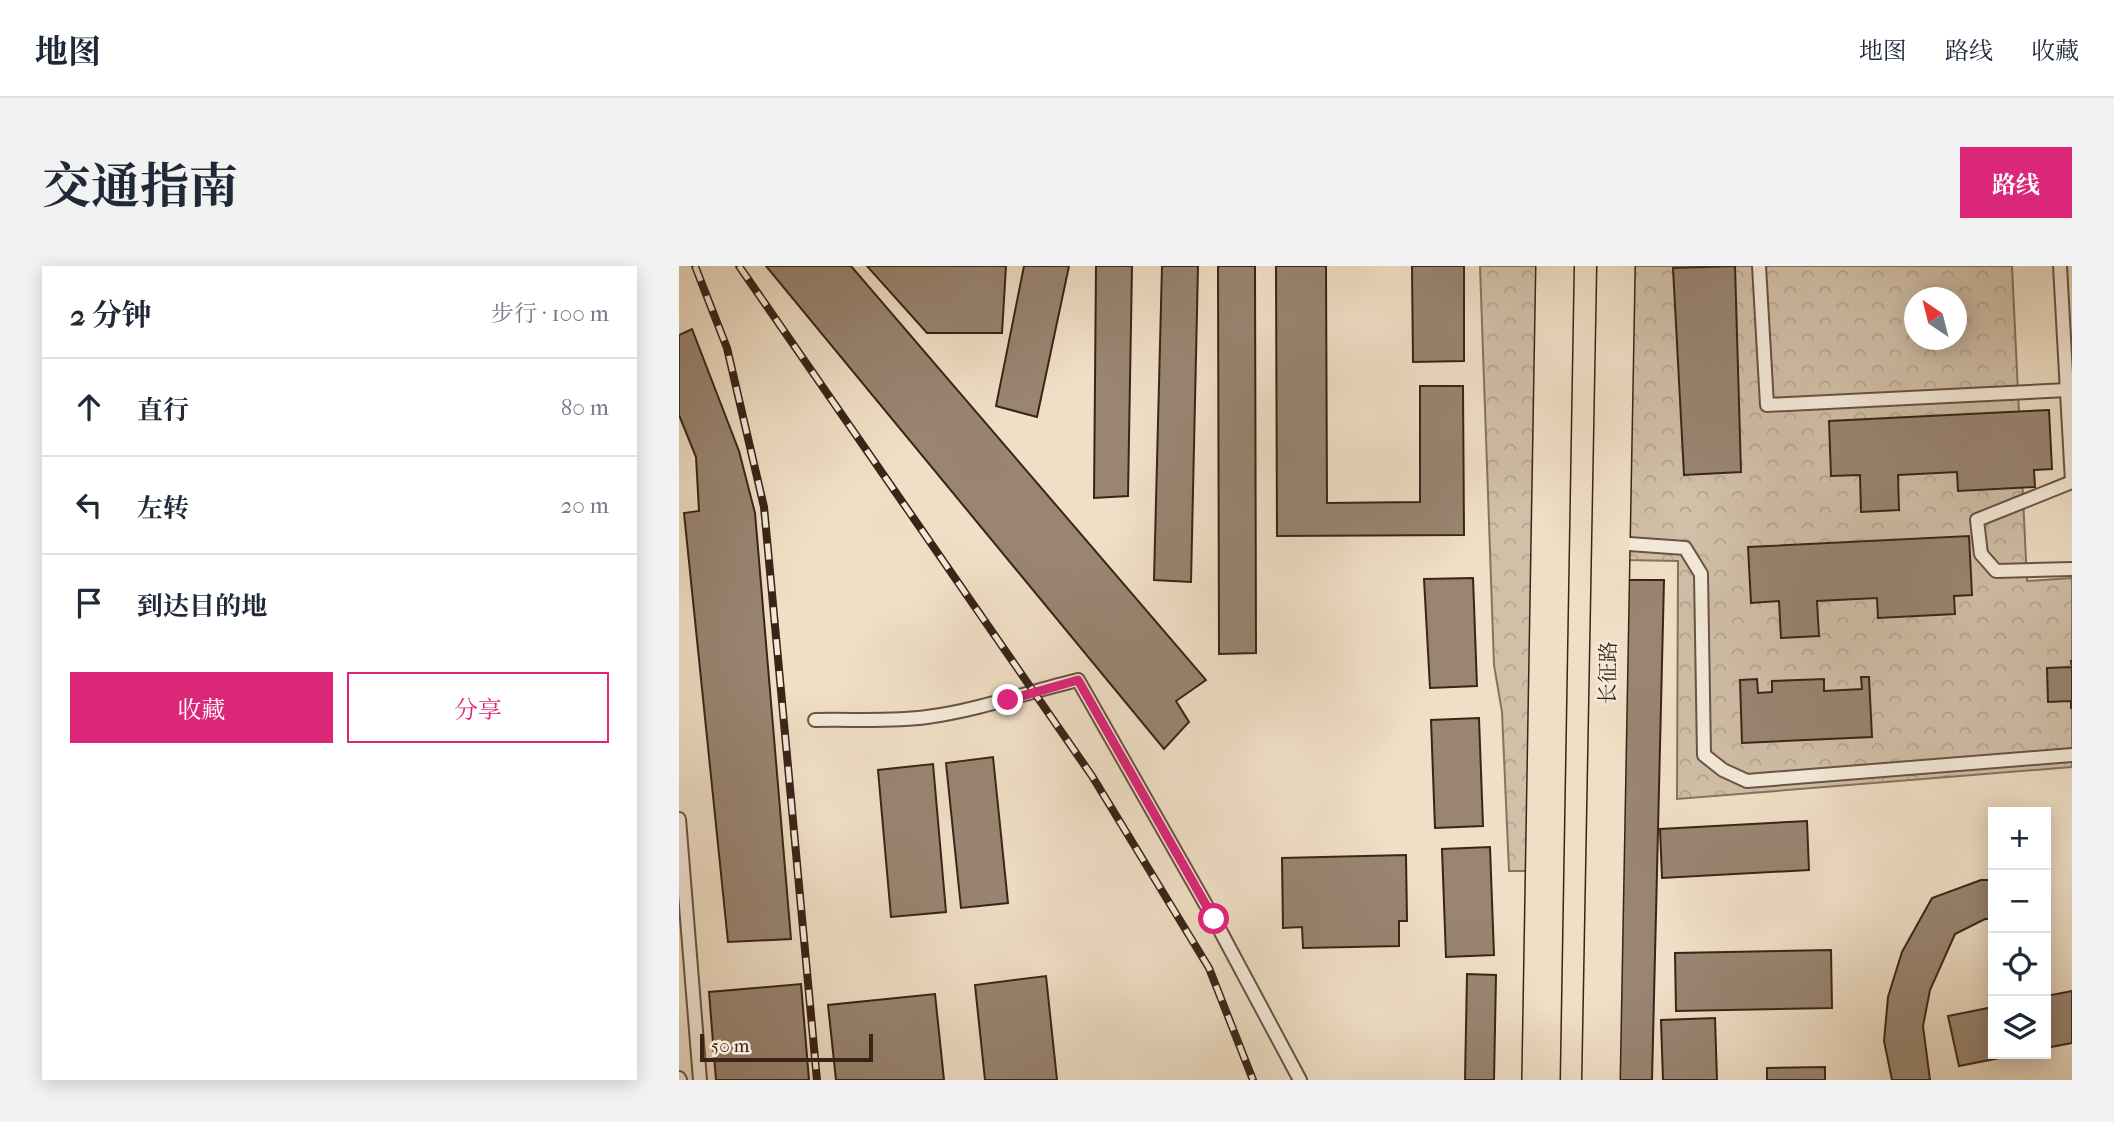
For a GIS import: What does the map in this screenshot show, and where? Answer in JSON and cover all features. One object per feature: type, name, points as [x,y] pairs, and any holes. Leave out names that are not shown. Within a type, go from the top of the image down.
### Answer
[{"type":"main road","points":[[1541,1080],[1555,266]]},
{"type":"main road","name":"长征路","points":[[1601,1080],[1616,266]]},
{"type":"lane","points":[[1759,266],[1767,405],[2067,390]]},
{"type":"lane","points":[[2060,266],[2072,482],[1977,520],[1981,554],[1996,570],[2072,569]]},
{"type":"lane","points":[[1611,543],[1685,548],[1700,574],[1704,755],[1723,771],[1747,781],[2072,755]]},
{"type":"lane","points":[[815,720],[926,718],[1008,700],[1078,680],[1214,919],[1300,1080]]},
{"type":"lane","points":[[679,819],[700,1080]]},
{"type":"green space","points":[[1480,266],[1541,266],[1532,871],[1509,871],[1502,712],[1494,665]]},
{"type":"green space","points":[[1633,266],[2012,266],[2027,581],[2072,578],[2072,767],[1677,799],[1678,561],[1626,560]]},
{"type":"building","points":[[766,266],[851,266],[1206,680],[1176,701],[1189,722],[1164,749]]},
{"type":"building","points":[[867,266],[1006,266],[1002,333],[927,333]]},
{"type":"building","points":[[1024,266],[1069,266],[1037,417],[996,406]]},
{"type":"building","points":[[1096,266],[1132,266],[1128,496],[1094,498]]},
{"type":"building","points":[[1162,266],[1198,266],[1191,582],[1154,580]]},
{"type":"building","points":[[1218,266],[1255,266],[1256,653],[1219,654]]},
{"type":"building","points":[[1276,266],[1326,266],[1327,503],[1420,502],[1420,386],[1463,386],[1464,535],[1277,536]]},
{"type":"building","points":[[1412,266],[1464,266],[1464,361],[1413,362]]},
{"type":"building","points":[[1735,266],[1741,472],[1684,475],[1673,268]]},
{"type":"building","points":[[692,329],[739,451],[755,513],[791,939],[728,942],[684,513],[699,511],[696,457],[679,415],[679,335]]},
{"type":"building","points":[[2049,410],[2052,469],[2034,470],[2035,487],[1958,491],[1957,472],[1898,475],[1899,510],[1861,512],[1860,475],[1831,476],[1829,421]]},
{"type":"building","points":[[1969,536],[1972,595],[1954,596],[1955,614],[1878,618],[1877,598],[1817,601],[1819,636],[1781,638],[1779,601],[1751,603],[1748,547]]},
{"type":"building","points":[[1473,578],[1477,686],[1430,688],[1424,579]]},
{"type":"building","points":[[1623,580],[1664,580],[1652,1080],[1612,1080]]},
{"type":"building","points":[[2072,667],[2072,708],[2071,701],[2048,702],[2047,668]]},
{"type":"building","points":[[1861,677],[1869,677],[1872,737],[1742,743],[1740,680],[1757,679],[1758,693],[1772,692],[1772,681],[1824,679],[1824,691],[1862,689]]},
{"type":"building","points":[[1479,718],[1483,826],[1435,828],[1431,720]]},
{"type":"building","points":[[993,757],[1008,903],[961,908],[946,763]]},
{"type":"building","points":[[933,764],[946,912],[891,917],[878,770]]},
{"type":"building","points":[[1807,821],[1809,870],[1662,878],[1660,829]]},
{"type":"building","points":[[1490,847],[1494,955],[1446,957],[1442,849]]},
{"type":"building","points":[[1406,855],[1407,921],[1399,921],[1399,946],[1303,948],[1302,927],[1283,928],[1282,858]]},
{"type":"building","points":[[1981,880],[1988,880],[1988,919],[1955,934],[1930,990],[1923,1026],[1930,1080],[1892,1080],[1884,1041],[1888,997],[1902,952],[1932,898]]},
{"type":"building","points":[[1831,950],[1832,1008],[1676,1011],[1675,953]]},
{"type":"building","points":[[1467,974],[1496,975],[1494,1080],[1465,1080]]},
{"type":"building","points":[[1046,976],[1057,1080],[985,1080],[975,985]]},
{"type":"building","points":[[801,984],[809,1080],[716,1080],[709,992]]},
{"type":"building","points":[[2072,991],[2072,1043],[2051,1047],[2051,995]]},
{"type":"building","points":[[935,994],[944,1080],[836,1080],[828,1005]]},
{"type":"building","points":[[1988,1008],[1988,1059],[1995,1059],[1959,1066],[1948,1016]]},
{"type":"building","points":[[1715,1018],[1717,1080],[1663,1080],[1661,1020]]},
{"type":"building","points":[[1825,1067],[1825,1080],[1767,1080],[1767,1068]]},
{"type":"railway","points":[[695,266],[727,348],[764,507],[817,1080]]},
{"type":"railway","points":[[739,266],[1092,776],[1209,968],[1253,1080]]},
{"type":"route","points":[[1008,700],[1078,680],[1214,919]]}]
